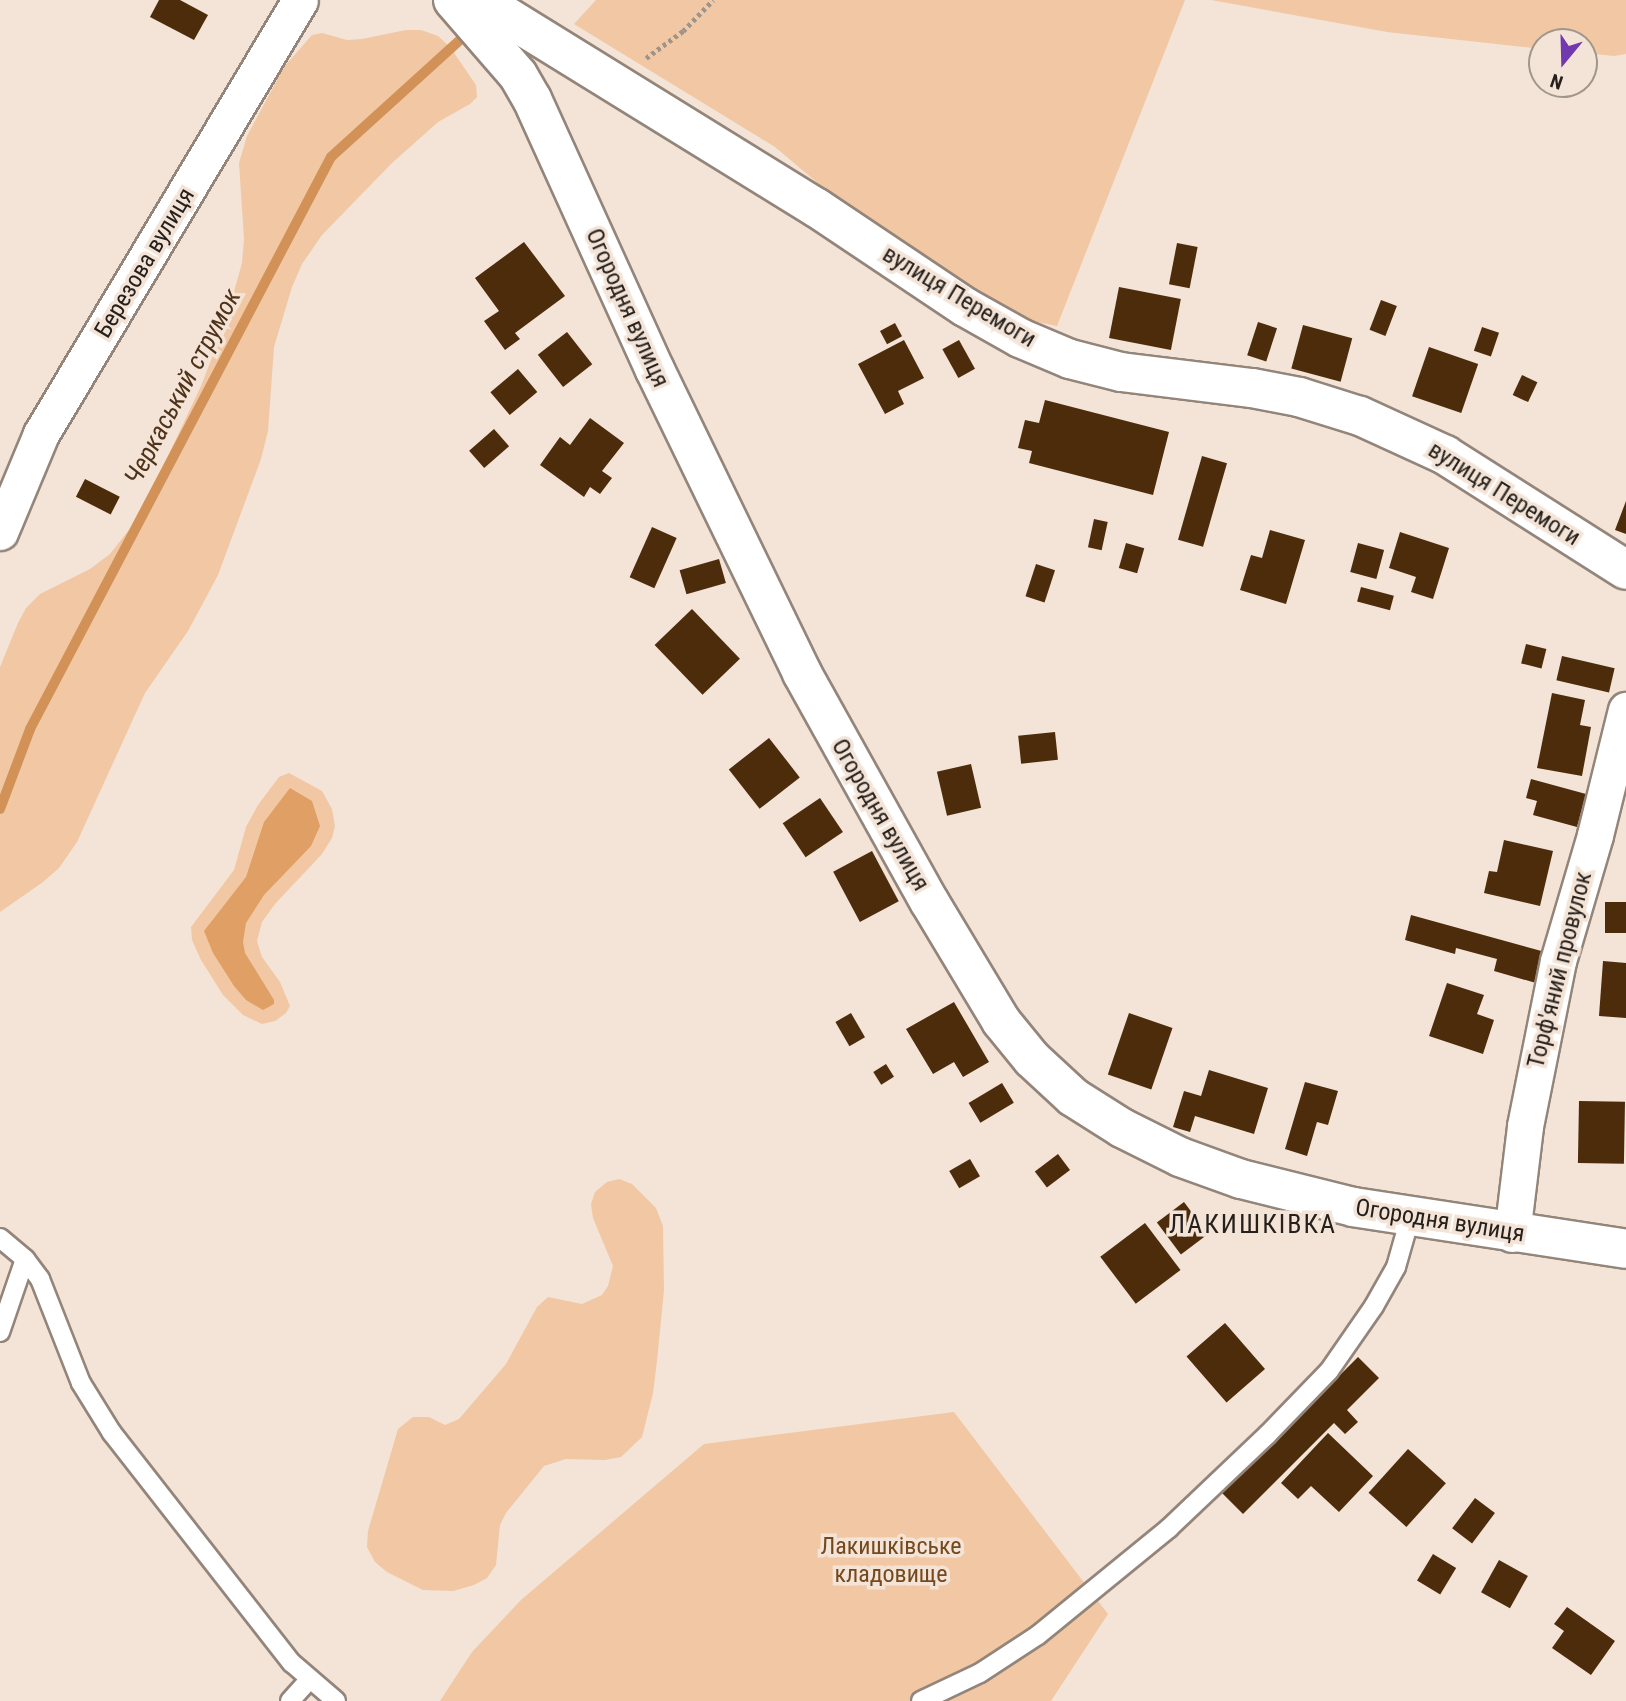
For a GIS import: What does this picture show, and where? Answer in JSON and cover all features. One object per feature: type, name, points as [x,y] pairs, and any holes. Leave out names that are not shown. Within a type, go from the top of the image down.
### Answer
[{"type":"street","name":"Березова вулиця","points":[[0,532],[11,467],[41,434],[300,0]]},
{"type":"street","name":"Огородня вулиця","points":[[453,0],[518,75],[533,99],[649,358],[802,673],[929,901],[1016,1040],[1073,1097],[1122,1128],[1180,1157],[1287,1192],[1410,1218],[1626,1249]]},
{"type":"street","name":"вулиця Перемоги","points":[[480,0],[817,208],[965,307],[1020,338],[1070,359],[1110,369],[1252,388],[1299,397],[1360,416],[1445,455],[1626,570]]},
{"type":"street","name":"Торф'яний провулок","points":[[1512,1234],[1525,1126],[1558,961],[1595,835],[1626,710]]},
{"type":"lane","points":[[921,1701],[980,1673],[1038,1635],[1161,1536],[1267,1435],[1329,1371],[1374,1306],[1396,1267],[1410,1218]]},
{"type":"lane","points":[[0,1238],[25,1259],[49,1297],[81,1383],[93,1407],[264,1630],[309,1680],[336,1701]]},
{"type":"lane","points":[[0,1332],[25,1259]]},
{"type":"lane","points":[[290,1701],[309,1680]]},
{"type":"path","points":[[613,80],[683,31],[713,0]]},
{"type":"green space","points":[[596,0],[1185,0],[1057,326],[965,307],[775,147],[574,24]]},
{"type":"green space","points":[[1211,0],[1626,0],[1626,54],[1614,56],[1598,54],[1598,28],[1528,28],[1528,47],[1387,32]]},
{"type":"green space","points":[[421,30],[438,36],[450,47],[476,85],[477,97],[470,104],[438,122],[392,163],[322,235],[302,264],[292,287],[274,347],[268,431],[261,459],[218,575],[188,631],[145,693],[77,842],[59,868],[0,912],[0,667],[18,623],[26,608],[40,594],[90,569],[110,554],[132,526],[151,492],[201,386],[225,324],[242,263],[244,239],[239,163],[247,136],[284,67],[312,35],[322,33],[347,40]]},
{"type":"green space","points":[[289,773],[322,791],[332,809],[335,826],[332,838],[322,854],[275,904],[262,922],[257,941],[262,957],[280,982],[290,1006],[286,1013],[275,1021],[262,1024],[243,1015],[223,995],[201,960],[192,940],[191,927],[234,870],[246,827],[258,805],[279,777]]},
{"type":"green space","points":[[619,1179],[632,1184],[656,1208],[663,1226],[664,1290],[657,1361],[653,1393],[642,1437],[621,1457],[605,1460],[566,1459],[544,1466],[506,1513],[500,1525],[496,1565],[487,1578],[474,1585],[453,1591],[423,1590],[387,1572],[375,1562],[367,1547],[368,1531],[398,1429],[413,1417],[429,1417],[445,1425],[459,1419],[506,1364],[537,1307],[548,1297],[582,1304],[602,1295],[608,1286],[613,1266],[593,1218],[591,1204],[595,1192],[607,1182]]},
{"type":"green space","name":"Лакишківське кладовище","points":[[954,1412],[1108,1614],[1051,1701],[440,1701],[472,1652],[521,1600],[704,1444]]},
{"type":"shaded area","points":[[290,788],[312,801],[320,826],[311,846],[264,895],[246,923],[243,942],[245,953],[274,1000],[274,1004],[263,1010],[246,1000],[234,986],[213,953],[204,931],[246,877],[264,822]]},
{"type":"building","points":[[159,0],[180,0],[208,15],[194,40],[150,17]]},
{"type":"building","points":[[524,242],[565,296],[515,333],[520,339],[505,350],[484,321],[499,311],[475,278]]},
{"type":"building","points":[[1177,243],[1198,247],[1190,288],[1169,284]]},
{"type":"building","points":[[1119,287],[1181,299],[1171,350],[1109,338]]},
{"type":"building","points":[[1381,300],[1397,306],[1385,336],[1370,330]]},
{"type":"building","points":[[1258,322],[1277,328],[1266,361],[1247,355]]},
{"type":"building","points":[[895,323],[902,336],[887,344],[880,331]]},
{"type":"building","points":[[1303,325],[1352,338],[1341,382],[1291,368]]},
{"type":"building","points":[[1482,327],[1499,333],[1491,356],[1474,351]]},
{"type":"building","points":[[567,332],[592,364],[563,387],[538,355]]},
{"type":"building","points":[[904,340],[924,378],[898,391],[904,404],[885,414],[858,364]]},
{"type":"building","points":[[959,340],[975,369],[958,378],[942,349]]},
{"type":"building","points":[[1429,347],[1478,364],[1461,413],[1412,396]]},
{"type":"building","points":[[518,369],[537,392],[510,415],[490,392]]},
{"type":"building","points":[[1522,375],[1537,382],[1528,402],[1513,395]]},
{"type":"building","points":[[1045,400],[1169,432],[1153,495],[1029,463],[1032,451],[1018,448],[1025,420],[1039,423]]},
{"type":"building","points":[[590,418],[624,443],[602,471],[612,478],[600,494],[590,487],[584,497],[540,465],[560,437],[570,445]]},
{"type":"building","points":[[494,429],[509,446],[484,468],[469,451]]},
{"type":"building","points":[[1202,456],[1227,463],[1203,547],[1178,540]]},
{"type":"building","points":[[85,479],[120,497],[111,515],[76,497]]},
{"type":"building","points":[[1626,501],[1626,534],[1615,530]]},
{"type":"building","points":[[1094,519],[1108,522],[1102,550],[1088,547]]},
{"type":"building","points":[[652,527],[677,538],[654,588],[630,577]]},
{"type":"building","points":[[1270,530],[1305,540],[1286,604],[1240,590],[1251,555],[1262,558]]},
{"type":"building","points":[[1400,532],[1449,548],[1433,599],[1411,592],[1416,577],[1389,568]]},
{"type":"building","points":[[1126,543],[1144,548],[1137,573],[1119,568]]},
{"type":"building","points":[[1358,543],[1384,550],[1376,579],[1350,572]]},
{"type":"building","points":[[719,559],[726,583],[686,594],[680,570]]},
{"type":"building","points":[[1036,564],[1055,570],[1045,603],[1025,596]]},
{"type":"building","points":[[1361,587],[1394,596],[1390,610],[1357,601]]},
{"type":"building","points":[[692,609],[740,659],[703,695],[655,645]]},
{"type":"building","points":[[1526,644],[1546,649],[1542,668],[1521,663]]},
{"type":"building","points":[[1562,656],[1615,668],[1609,693],[1556,680]]},
{"type":"building","points":[[1552,693],[1585,700],[1580,725],[1591,727],[1582,776],[1537,768]]},
{"type":"building","points":[[1055,732],[1058,760],[1021,764],[1018,736]]},
{"type":"building","points":[[769,738],[800,777],[760,809],[729,769]]},
{"type":"building","points":[[971,764],[981,808],[947,816],[937,772]]},
{"type":"building","points":[[1531,779],[1586,794],[1577,827],[1533,815],[1537,801],[1526,798]]},
{"type":"building","points":[[820,798],[843,832],[806,857],[783,823]]},
{"type":"building","points":[[1504,840],[1553,851],[1540,906],[1484,893],[1489,871],[1497,872]]},
{"type":"building","points":[[872,851],[899,901],[860,922],[833,872]]},
{"type":"building","points":[[1605,902],[1626,902],[1626,933],[1605,933]]},
{"type":"building","points":[[1411,915],[1545,952],[1536,983],[1494,971],[1497,959],[1456,948],[1455,954],[1405,940]]},
{"type":"building","points":[[1603,961],[1626,963],[1626,1018],[1599,1016]]},
{"type":"building","points":[[1447,983],[1484,995],[1477,1014],[1494,1020],[1483,1054],[1429,1036]]},
{"type":"building","points":[[954,1002],[989,1062],[963,1077],[954,1062],[933,1074],[906,1029]]},
{"type":"building","points":[[851,1013],[865,1037],[849,1046],[835,1022]]},
{"type":"building","points":[[1129,1013],[1172,1028],[1151,1089],[1108,1074]]},
{"type":"building","points":[[886,1064],[894,1077],[881,1085],[873,1072]]},
{"type":"building","points":[[1209,1070],[1268,1088],[1254,1134],[1195,1116],[1190,1132],[1173,1127],[1184,1091],[1201,1096]]},
{"type":"building","points":[[1305,1082],[1338,1091],[1328,1125],[1317,1122],[1307,1156],[1285,1149]]},
{"type":"building","points":[[1002,1083],[1014,1103],[980,1123],[969,1103]]},
{"type":"building","points":[[1579,1101],[1625,1102],[1624,1164],[1578,1163]]},
{"type":"building","points":[[1058,1154],[1070,1170],[1047,1187],[1035,1171]]},
{"type":"building","points":[[970,1159],[980,1176],[959,1188],[949,1171]]},
{"type":"building","points":[[1184,1202],[1208,1234],[1181,1254],[1157,1222]]},
{"type":"building","points":[[1145,1223],[1181,1270],[1136,1304],[1100,1257]]},
{"type":"building","points":[[1225,1323],[1265,1369],[1227,1402],[1187,1356]]},
{"type":"building","points":[[1358,1357],[1379,1378],[1347,1410],[1358,1422],[1345,1434],[1334,1423],[1243,1514],[1222,1493]]},
{"type":"building","points":[[1328,1433],[1373,1476],[1339,1512],[1311,1486],[1298,1499],[1281,1483]]},
{"type":"building","points":[[1408,1449],[1446,1483],[1406,1527],[1369,1493]]},
{"type":"building","points":[[1475,1498],[1495,1513],[1472,1543],[1452,1528]]},
{"type":"building","points":[[1433,1554],[1456,1568],[1440,1594],[1417,1581]]},
{"type":"building","points":[[1499,1560],[1528,1576],[1510,1608],[1481,1592]]},
{"type":"building","points":[[1567,1607],[1615,1641],[1591,1675],[1552,1648],[1564,1631],[1554,1624]]},
{"type":"waterway","name":"Черкаський струмок","points":[[0,809],[30,729],[331,157],[469,32]]},
{"type":"district","name":"ЛАКИШКІВКА","points":[[1253,1225]]}]
